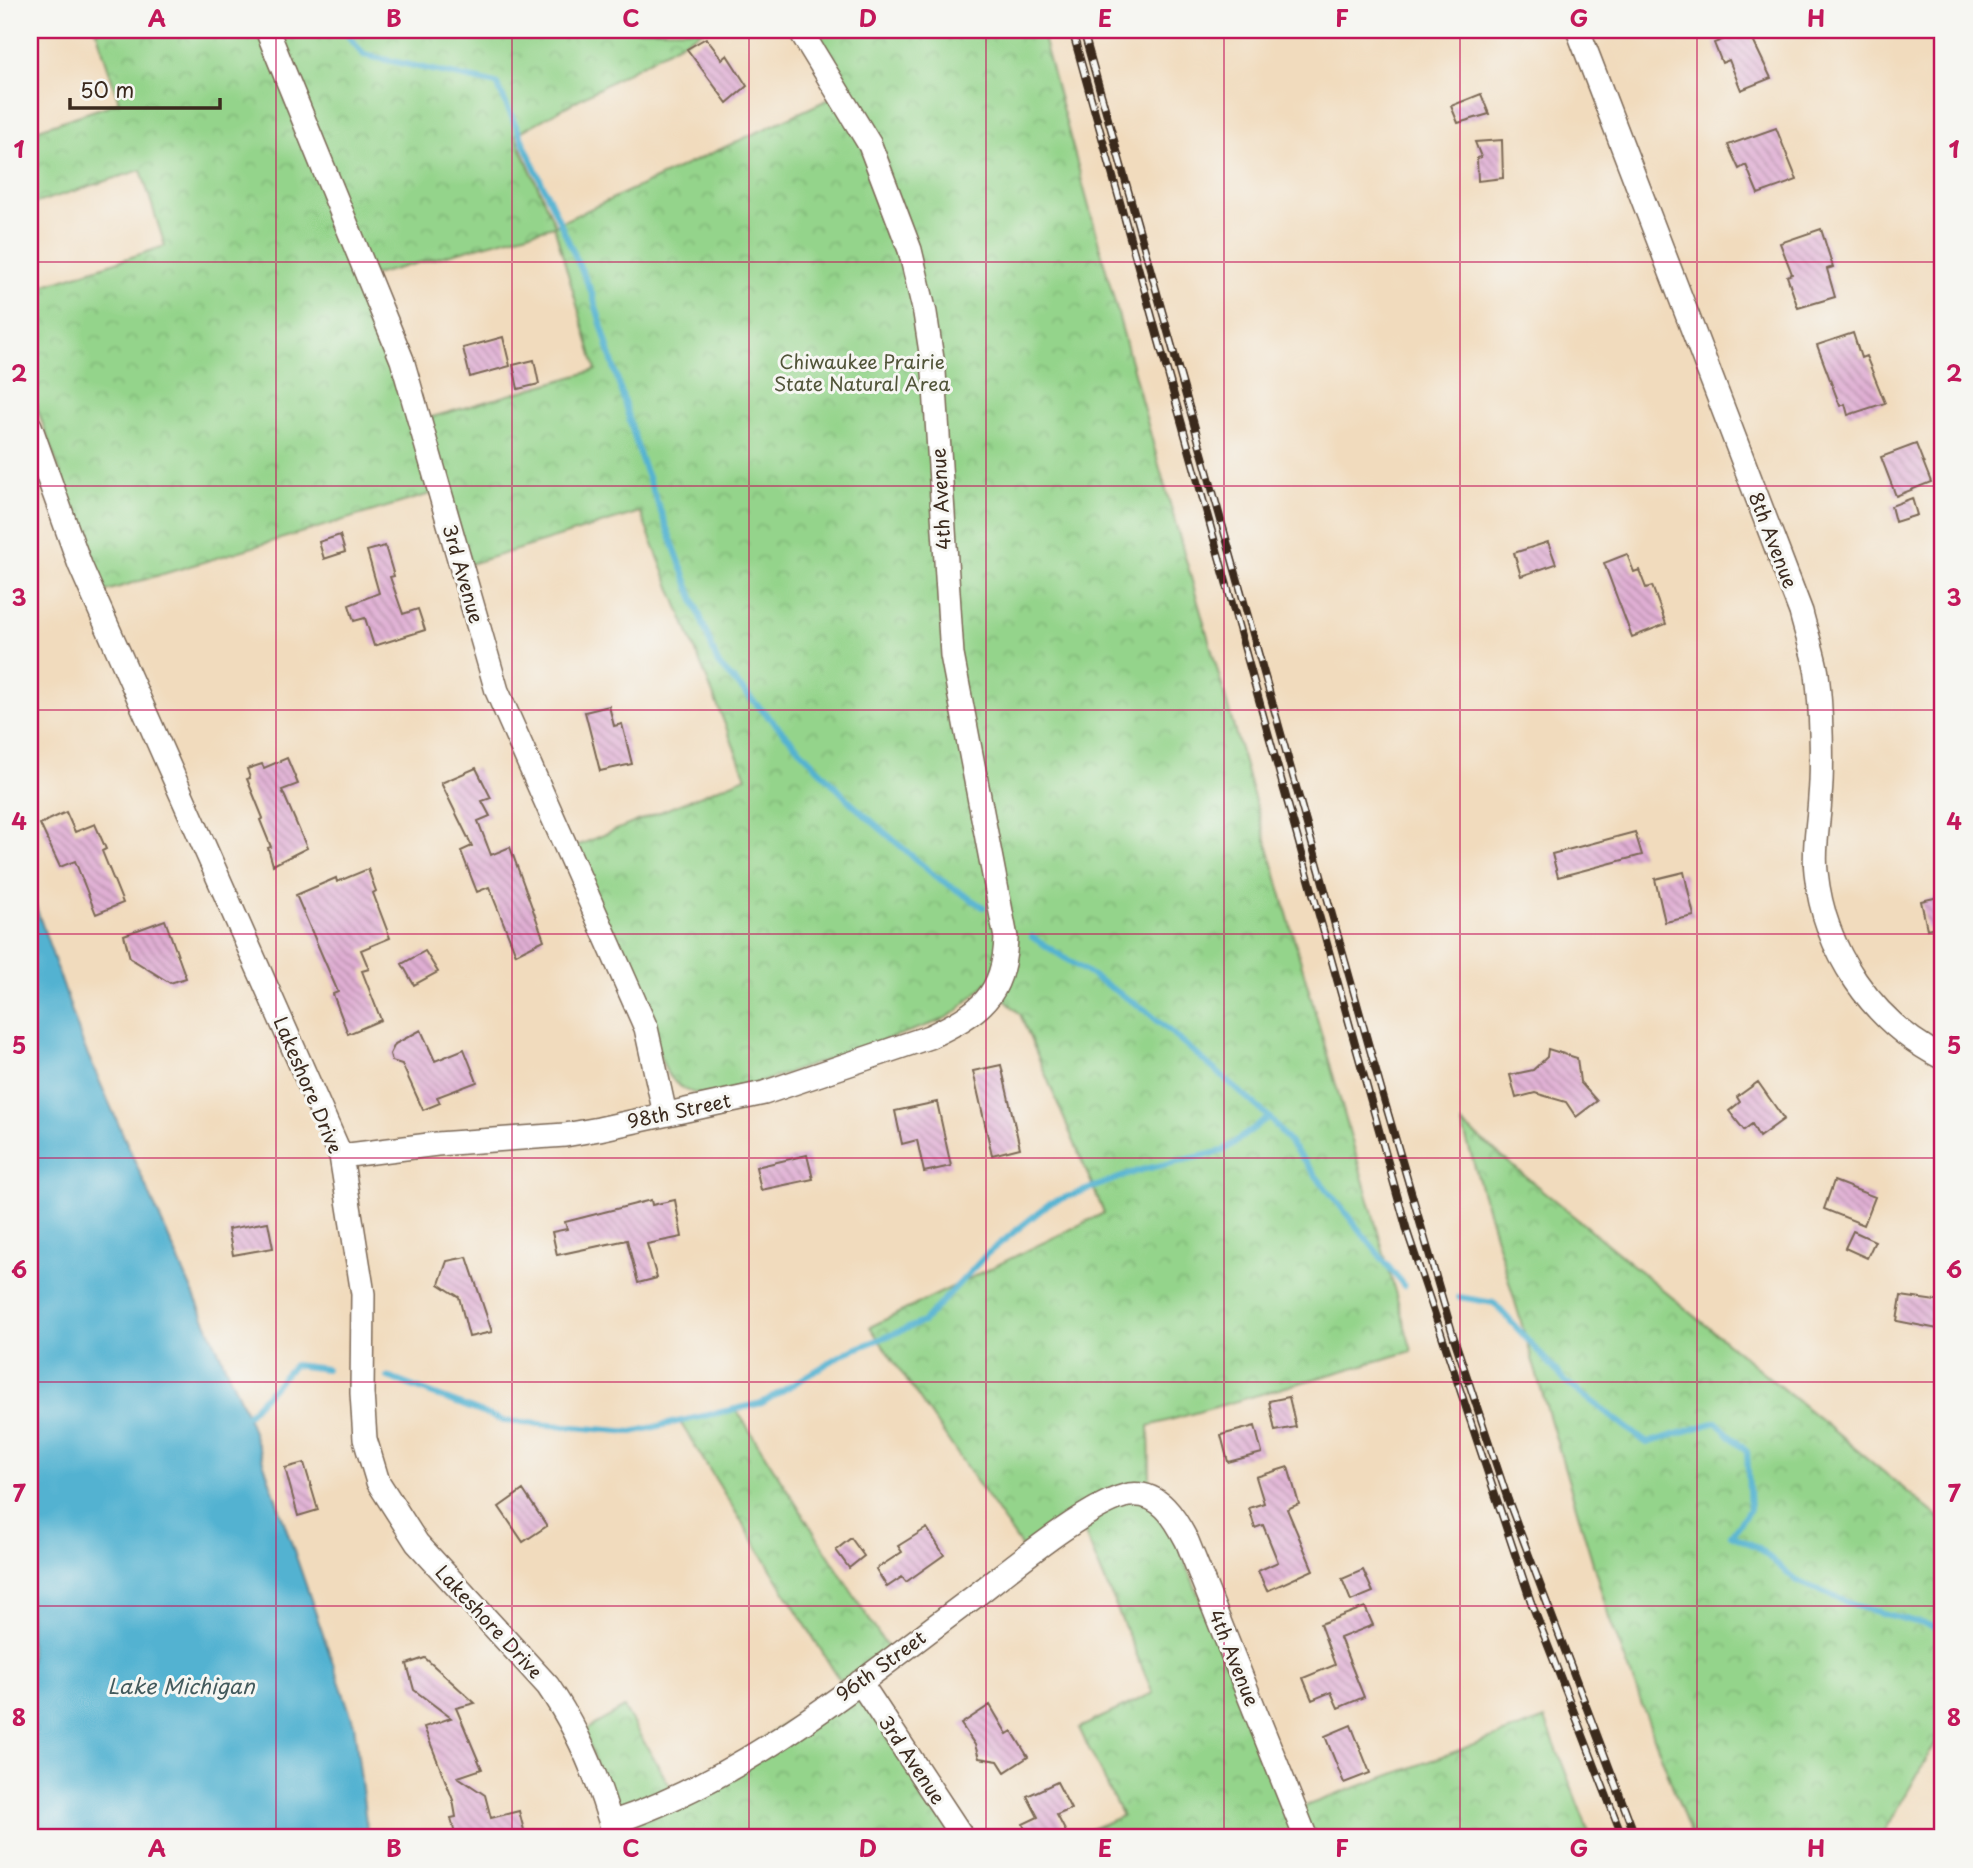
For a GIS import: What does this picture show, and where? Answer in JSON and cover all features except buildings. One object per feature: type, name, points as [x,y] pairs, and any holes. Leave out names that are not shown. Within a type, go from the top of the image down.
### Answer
[{"type":"street","name":"3rd Avenue","points":[[268,30],[402,360],[497,691],[646,1028],[665,1114]]},
{"type":"street","name":"4th Avenue","points":[[800,30],[870,145],[910,250],[925,313],[934,372],[952,655],[1006,938],[1005,955],[995,992]]},
{"type":"street","name":"8th Avenue","points":[[1578,30],[1801,612],[1817,674],[1821,793],[1815,871],[1827,928],[1848,972],[1883,1013],[1918,1045],[1943,1058]]},
{"type":"street","name":"Lakeshore Drive","points":[[30,426],[80,565],[341,1156],[363,1294],[362,1393],[365,1439],[378,1482],[417,1543],[548,1686],[564,1709],[613,1831]]},
{"type":"street","name":"98th Street","points":[[341,1156],[437,1143],[565,1135],[764,1093],[883,1055],[955,1025],[995,992]]},
{"type":"street","name":"4th Avenue","points":[[1141,1495],[1166,1507],[1182,1532],[1306,1838]]},
{"type":"street","name":"96th Street","points":[[613,1831],[726,1774],[860,1682],[1059,1532],[1121,1497],[1141,1495]]},
{"type":"street","name":"3rd Avenue","points":[[860,1682],[963,1838]]},
{"type":"green space","name":"Chiwaukee Prairie State Natural Area","points":[[96,30],[704,30],[515,135],[555,225],[849,90],[811,30],[1041,30],[1160,469],[1412,1351],[1149,1426],[1150,1478],[1155,1509],[1178,1544],[1286,1813],[1545,1719],[1591,1838],[1070,1838],[1122,1816],[1079,1728],[1153,1693],[1076,1513],[1023,1549],[870,1327],[1104,1213],[1020,1014],[987,983],[956,1012],[940,1021],[732,1092],[712,1094],[688,1091],[667,1073],[574,847],[746,777],[640,512],[470,564],[447,489],[103,592],[30,388],[30,290],[165,246],[141,170],[30,205],[30,132],[119,102]],"holes":[[[554,226],[596,370],[411,423],[363,278]]]},
{"type":"green space","points":[[1462,1124],[1943,1521],[1943,1730],[1881,1838],[1692,1838],[1609,1617]]},
{"type":"green space","points":[[736,1409],[893,1657],[866,1692],[962,1838],[622,1838],[584,1731],[624,1708],[677,1798],[842,1684],[680,1422]]},
{"type":"water","name":"Lake Michigan","points":[[30,889],[83,1044],[247,1415],[354,1724],[368,1838],[30,1838]]},
{"type":"waterway","points":[[343,30],[364,55],[497,84],[592,293],[641,459],[718,664],[852,804],[935,876],[983,907]]},
{"type":"waterway","points":[[1032,937],[1144,1009],[1269,1117],[1404,1286]]},
{"type":"waterway","points":[[388,1377],[504,1421],[632,1432],[762,1403],[845,1353],[923,1322],[987,1254],[1050,1203],[1141,1170],[1223,1151],[1269,1117]]},
{"type":"waterway","points":[[1459,1297],[1494,1303],[1566,1382],[1647,1443],[1716,1422],[1747,1452],[1750,1509],[1731,1535],[1757,1547],[1797,1581],[1856,1606],[1943,1629]]},
{"type":"waterway","points":[[247,1415],[294,1365],[326,1369]]},
{"type":"railway","points":[[1072,30],[1408,1234],[1531,1602],[1623,1838]]},
{"type":"railway","points":[[1083,30],[1383,1096],[1453,1335],[1508,1500],[1636,1838]]}]
